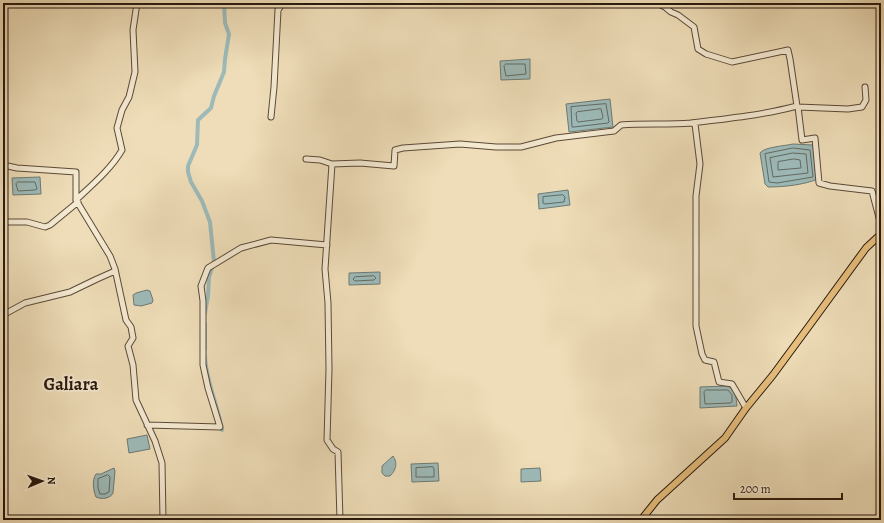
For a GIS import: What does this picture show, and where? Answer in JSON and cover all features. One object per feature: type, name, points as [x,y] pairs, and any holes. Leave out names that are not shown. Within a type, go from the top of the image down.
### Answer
[{"type":"main road","points":[[640,520],[657,500],[725,438],[866,248],[881,234]]},
{"type":"street","points":[[9,222],[27,222],[45,226],[50,225],[94,184],[119,156],[122,150],[117,128],[122,110],[129,97],[135,72],[133,30],[137,3]]},
{"type":"street","points":[[272,117],[278,10],[282,4],[295,3]]},
{"type":"street","points":[[657,3],[678,15],[694,27],[698,50],[706,54],[732,62],[788,50],[798,106],[802,140],[815,138],[819,183],[830,186],[872,191],[881,225]]},
{"type":"street","points":[[306,159],[320,160],[332,164],[360,163],[394,166],[395,150],[403,148],[460,144],[496,147],[521,147],[556,138],[614,131],[621,125],[691,122],[752,115],[798,106],[848,109],[862,108],[866,100],[865,88]]},
{"type":"street","points":[[691,122],[695,124],[700,164],[696,196],[696,326],[702,354],[705,360],[714,362],[719,382],[732,384],[746,408]]},
{"type":"street","points":[[332,164],[325,270],[328,303],[329,356],[327,440],[333,449],[338,452],[340,520]]},
{"type":"street","points":[[3,165],[76,172],[77,201],[110,256],[115,271],[126,320],[131,327],[133,338],[128,346],[133,364],[136,400],[155,441],[162,463],[163,520]]},
{"type":"street","points":[[147,425],[220,427],[208,388],[203,365],[203,301],[201,286],[208,268],[241,248],[271,240],[327,245]]},
{"type":"street","points":[[3,315],[25,303],[70,292],[115,271]]},
{"type":"water","points":[[530,59],[530,79],[501,80],[500,61]]},
{"type":"water","points":[[610,99],[613,127],[569,132],[566,104]]},
{"type":"water","points":[[793,144],[813,145],[818,179],[806,183],[780,187],[768,187],[765,184],[760,153],[766,149]]},
{"type":"water","points":[[40,177],[41,194],[13,195],[12,178]]},
{"type":"water","points":[[568,190],[570,205],[539,209],[538,194]]},
{"type":"water","points":[[380,272],[380,284],[349,285],[349,273]]},
{"type":"water","points":[[147,290],[150,291],[153,300],[152,303],[141,306],[134,305],[133,295]]},
{"type":"water","points":[[727,386],[734,392],[737,406],[700,408],[700,387]]},
{"type":"water","points":[[147,435],[150,449],[129,453],[127,439]]},
{"type":"water","points":[[393,456],[396,464],[395,469],[390,476],[385,476],[382,473],[382,466]]},
{"type":"water","points":[[438,463],[439,481],[412,482],[411,464]]},
{"type":"water","points":[[114,468],[115,471],[112,495],[103,498],[96,497],[93,485],[96,474],[101,474]]},
{"type":"water","points":[[540,468],[541,481],[521,482],[521,469]]},
{"type":"waterway","points":[[205,313],[209,277],[214,262],[210,222],[202,201],[191,182],[188,166],[197,145],[198,120],[211,108],[214,96],[224,72],[229,34],[225,23],[224,3]]},
{"type":"waterway","points":[[205,324],[205,349]]},
{"type":"waterway","points":[[205,356],[210,384],[222,430]]},
{"type":"district","name":"Galiara","points":[[71,384]]}]
